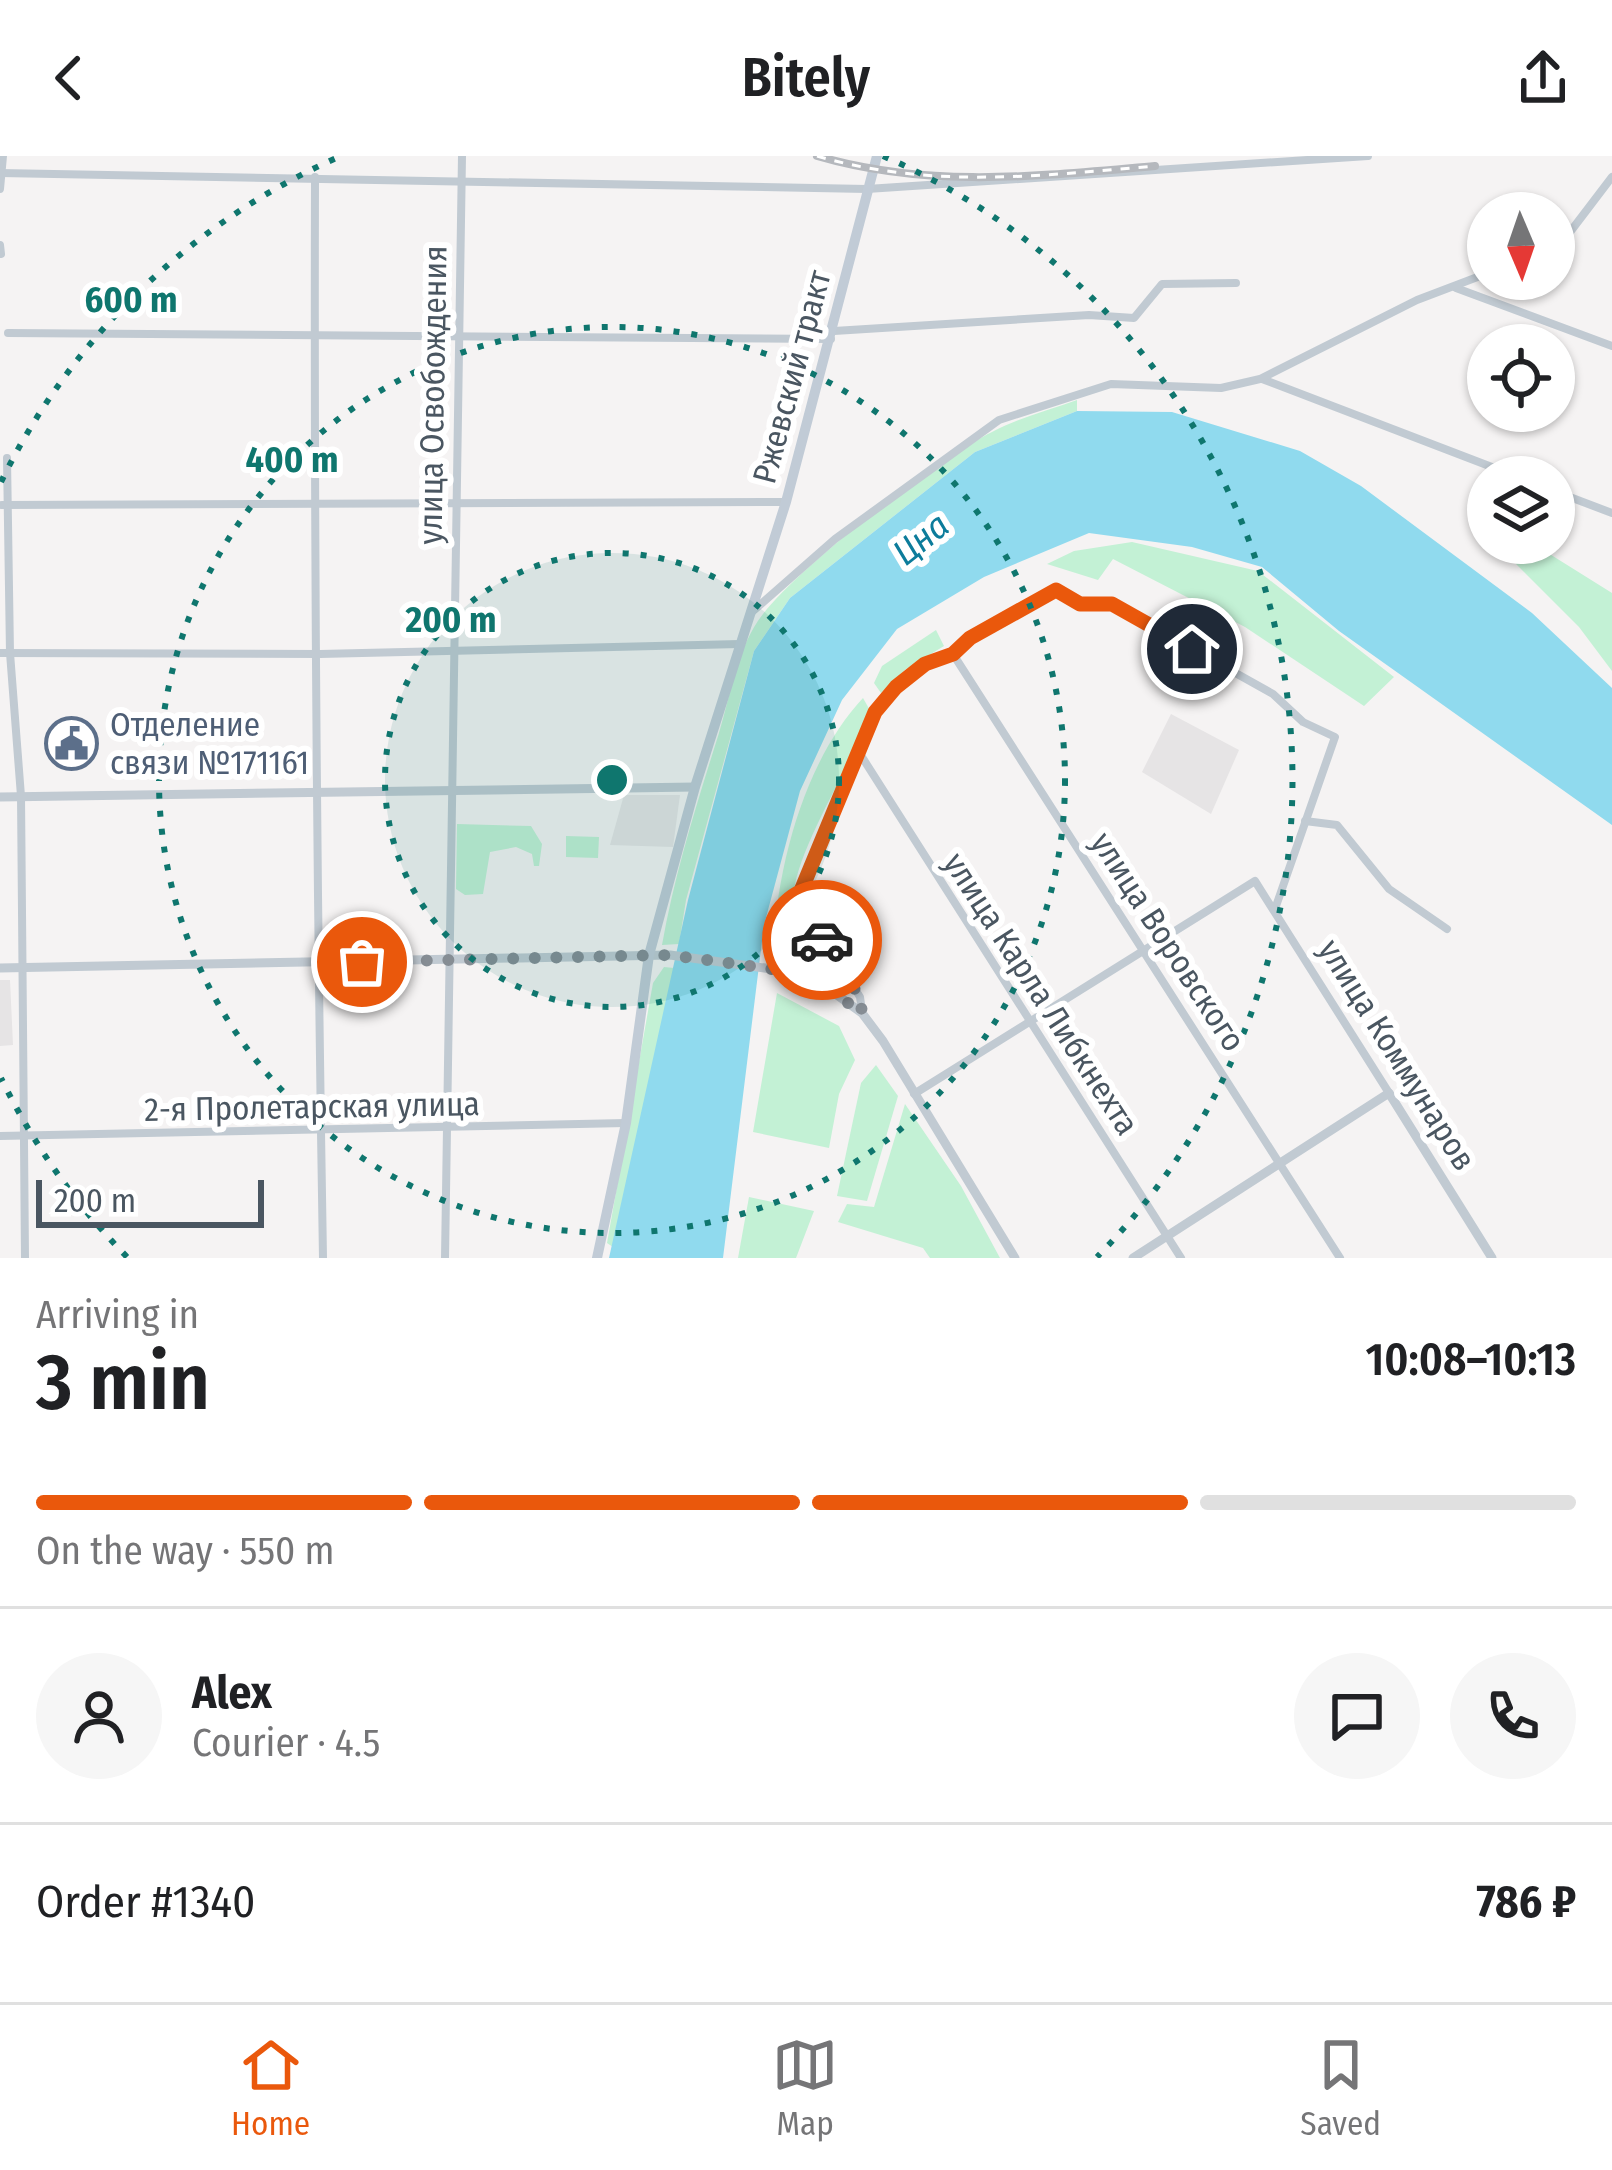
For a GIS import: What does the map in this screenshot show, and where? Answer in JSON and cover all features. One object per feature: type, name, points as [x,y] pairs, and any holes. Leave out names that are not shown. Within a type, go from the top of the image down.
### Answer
[{"type":"main road","name":"Ржевский тракт","points":[[597,1258],[626,1123],[649,955],[695,787],[786,502],[878,156]]},
{"type":"street","points":[[0,189],[3,156]]},
{"type":"street","name":"улица Освобождения","points":[[445,1258],[457,651],[453,500],[462,156]]},
{"type":"street","points":[[2,173],[867,189],[1368,156]]},
{"type":"street","points":[[1575,226],[1612,177]]},
{"type":"street","points":[[315,178],[311,502],[320,654],[322,1258]]},
{"type":"street","points":[[753,611],[836,539],[999,419],[1111,384],[1221,388],[1260,379],[1417,299],[1467,282]]},
{"type":"street","points":[[8,333],[833,335],[1089,315],[1134,318],[1162,284],[1236,284]]},
{"type":"street","points":[[1454,287],[1612,346]]},
{"type":"street","points":[[1260,379],[1467,458]]},
{"type":"street","points":[[7,458],[5,653],[21,796],[25,1258]]},
{"type":"street","points":[[1575,499],[1612,513]]},
{"type":"street","points":[[3,506],[453,500],[786,502]]},
{"type":"street","points":[[862,1013],[860,997],[798,898],[861,756],[875,712],[925,664],[953,654],[970,638],[1056,590],[1080,604],[1112,604],[1273,694],[1303,722],[1335,737],[1275,909]]},
{"type":"street","points":[[5,653],[320,654],[740,644]]},
{"type":"street","name":"улица Воровского","points":[[953,654],[1340,1258]]},
{"type":"street","name":"улица Карла Либкнехта","points":[[861,756],[1181,1258]]},
{"type":"street","points":[[0,797],[695,787]]},
{"type":"street","points":[[1305,821],[1337,825],[1389,889],[1447,929]]},
{"type":"street","name":"улица Коммунаров","points":[[1142,948],[1256,881],[1492,1258]]},
{"type":"street","points":[[914,1094],[1142,948]]},
{"type":"street","points":[[0,968],[670,955],[770,965],[808,974],[862,1013],[1016,1258]]},
{"type":"street","points":[[1133,1258],[1389,1093]]},
{"type":"street","name":"2-я Пролетарская улица","points":[[0,1136],[626,1123]]},
{"type":"shaded area","points":[[1171,714],[1239,750],[1211,814],[1142,772]]},
{"type":"shaded area","points":[[624,795],[680,795],[673,847],[610,845]]},
{"type":"shaded area","points":[[0,980],[10,980],[13,1045],[0,1046]]},
{"type":"green space","points":[[1077,400],[1077,411],[975,452],[790,598],[754,651],[686,900],[679,944],[662,945],[680,864],[736,671],[763,614],[837,542],[938,465],[1002,427]]},
{"type":"green space","points":[[1132,542],[1258,571],[1394,677],[1364,706],[1245,627],[1113,559],[1098,580],[1047,564],[1074,551]]},
{"type":"green space","points":[[1516,564],[1566,564],[1612,593],[1612,671],[1579,627]]},
{"type":"green space","points":[[936,630],[944,646],[906,669],[881,693],[874,683],[882,666]]},
{"type":"green space","points":[[863,698],[872,714],[811,838],[795,887],[794,905],[801,925],[842,985],[813,967],[773,954],[775,921],[787,852],[809,784],[842,724]]},
{"type":"green space","points":[[457,824],[531,826],[542,844],[539,866],[534,866],[532,854],[516,847],[490,852],[483,894],[465,895],[456,889]]},
{"type":"green space","points":[[566,836],[599,837],[598,858],[566,857]]},
{"type":"green space","points":[[664,967],[674,968],[613,1247],[607,1243],[653,983]]},
{"type":"green space","points":[[777,993],[839,1026],[855,1060],[839,1094],[829,1148],[753,1132]]},
{"type":"green space","points":[[876,1065],[898,1096],[867,1201],[837,1196],[861,1083]]},
{"type":"green space","points":[[905,1104],[961,1186],[1000,1258],[930,1258],[923,1248],[838,1222],[847,1204],[874,1207]]},
{"type":"green space","points":[[749,1197],[814,1211],[796,1258],[738,1258]]},
{"type":"water","name":"Цна","points":[[1077,411],[1172,412],[1300,451],[1361,486],[1532,613],[1612,688],[1612,825],[1339,631],[1262,567],[1192,547],[1089,533],[984,577],[897,629],[842,700],[800,791],[764,925],[723,1258],[609,1258],[688,900],[754,651],[790,598],[975,452]]},
{"type":"railway","points":[[817,156],[901,173],[943,176],[1027,176],[1155,166]]},
{"type":"way so far","points":[[362,962],[670,955],[770,965],[808,974],[862,1013],[860,997],[822,940]]},
{"type":"place","name":"Отделение связи №171161","points":[[71,744]]},
{"type":"route","points":[[822,940],[798,898],[829,818],[861,756],[875,712],[925,664],[953,654],[970,638],[1056,590],[1080,604],[1112,604],[1192,649]]}]
